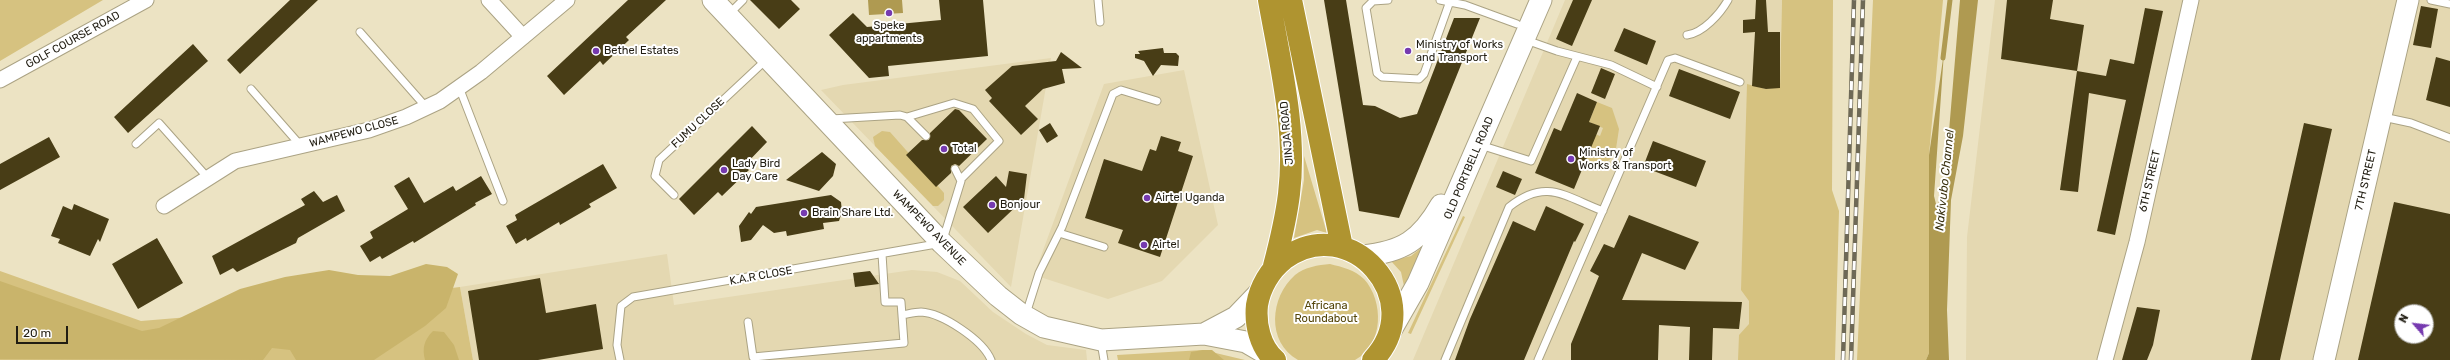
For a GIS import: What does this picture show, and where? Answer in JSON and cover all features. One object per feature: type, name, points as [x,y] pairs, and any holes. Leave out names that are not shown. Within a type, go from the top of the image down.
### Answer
[{"type":"highway","name":"JINJA ROAD","points":[[1268,0],[1282,75],[1291,160],[1289,194],[1274,266]]},
{"type":"highway","points":[[1291,0],[1320,149],[1342,247]]},
{"type":"highway","points":[[1273,358],[1260,337],[1256,315],[1259,293],[1274,266],[1294,252],[1317,245],[1342,247],[1362,256],[1378,271],[1389,289],[1393,310],[1390,332],[1381,352],[1373,360]]},
{"type":"street","name":"GOLF COURSE ROAD","points":[[0,80],[146,0]]},
{"type":"street","points":[[489,0],[523,37]]},
{"type":"street","name":"WAMPEWO CLOSE","points":[[164,206],[235,161],[369,130],[406,118],[426,108],[459,87],[523,37],[567,0]]},
{"type":"street","name":"WAMPEWO AVENUE","points":[[713,0],[942,243],[998,296],[1025,316],[1044,327],[1101,340],[1204,334]]},
{"type":"street","name":"OLD PORTBELL ROAD","points":[[1390,332],[1418,283],[1479,144],[1520,31],[1526,0]]},
{"type":"street","name":"OLD PORTBELL ROAD","points":[[1362,256],[1378,254],[1410,244],[1425,230],[1440,205],[1520,31],[1540,0]]},
{"type":"street","name":"6TH STREET","points":[[2104,360],[2137,242],[2191,0]]},
{"type":"street","name":"7TH STREET","points":[[2324,360],[2408,0]]},
{"type":"street","points":[[1204,334],[1236,317],[1259,293]]},
{"type":"street","points":[[1204,334],[1246,342],[1273,358]]},
{"type":"lane","points":[[727,15],[743,0]]},
{"type":"lane","points":[[1098,0],[1100,22]]},
{"type":"lane","points":[[1388,0],[1373,1],[1366,8],[1377,73],[1382,77],[1420,80],[1424,74],[1450,1]]},
{"type":"lane","points":[[1440,0],[1450,1],[1578,57],[1611,65],[1657,87]]},
{"type":"lane","points":[[1687,35],[1695,34],[1722,11],[1728,0]]},
{"type":"lane","points":[[2431,0],[2450,4]]},
{"type":"lane","points":[[360,32],[426,108]]},
{"type":"lane","name":"FUMU CLOSE","points":[[674,195],[655,176],[659,160],[768,57]]},
{"type":"lane","points":[[1479,144],[1531,161],[1578,57]]},
{"type":"lane","points":[[1538,360],[1668,60],[1675,58],[1740,82]]},
{"type":"lane","points":[[459,87],[503,201]]},
{"type":"lane","points":[[251,89],[301,146]]},
{"type":"lane","points":[[1025,316],[1039,273],[1059,233],[1113,94],[1121,90],[1157,101]]},
{"type":"lane","points":[[907,117],[954,103],[973,109],[999,141],[961,179],[942,243]]},
{"type":"lane","points":[[826,119],[900,115],[907,117],[926,136]]},
{"type":"lane","points":[[2381,116],[2411,123],[2450,138]]},
{"type":"lane","points":[[136,144],[159,123],[208,178]]},
{"type":"lane","points":[[955,169],[961,179]]},
{"type":"lane","points":[[1445,360],[1509,207],[1530,193],[1548,190],[1603,211]]},
{"type":"lane","points":[[1059,233],[1104,248]]},
{"type":"lane","name":"K.A.R CLOSE","points":[[620,360],[617,345],[621,306],[633,297],[942,243]]},
{"type":"lane","points":[[748,322],[753,357],[904,342],[901,302],[885,302],[882,254]]},
{"type":"lane","points":[[902,316],[920,312],[930,313],[974,337],[991,360]]},
{"type":"lane","points":[[1101,340],[1104,360]]},
{"type":"shaded area","points":[[1565,0],[1782,0],[1780,88],[1783,360],[1413,360]]},
{"type":"shaded area","points":[[1995,0],[2450,0],[2450,360],[1966,360],[1967,237]]},
{"type":"shaded area","points":[[1051,58],[1011,287],[821,90],[843,85]]},
{"type":"shaded area","points":[[1184,70],[1218,225],[1162,281],[1108,299],[1034,275],[1104,84]]},
{"type":"shaded area","points":[[667,254],[674,305],[912,270],[937,272],[960,281],[993,312],[1026,334],[1047,345],[1086,350],[1087,360],[473,360],[460,287]]},
{"type":"shaded area","points":[[426,264],[447,267],[458,274],[446,308],[425,326],[374,360],[296,360],[290,350],[272,348],[263,360],[0,359],[0,281],[142,331],[159,328],[240,289],[285,277],[329,270],[358,275],[390,276]]},
{"type":"shaded area","points":[[433,331],[444,332],[454,345],[459,360],[425,360],[424,344]]},
{"type":"shaded area","points":[[1212,350],[1224,360],[1189,360],[1191,352]]},
{"type":"green space","points":[[0,0],[103,0],[0,61]]},
{"type":"green space","points":[[1782,0],[1833,0],[1832,190],[1839,211],[1835,360],[1738,360],[1739,335],[1749,324],[1749,301],[1741,290],[1747,84],[1766,89],[1780,87]]},
{"type":"green space","points":[[1873,0],[1943,0],[1929,155],[1929,353],[1926,360],[1857,360]]},
{"type":"green space","points":[[1597,102],[1612,108],[1619,129],[1615,155],[1602,166],[1583,167],[1589,152],[1581,148],[1588,131],[1600,136],[1603,128],[1589,122]]},
{"type":"green space","points":[[882,131],[890,132],[944,193],[944,200],[938,206],[933,206],[875,146],[873,137]]},
{"type":"green space","points":[[1304,156],[1327,233],[1317,230],[1294,238],[1304,180]]},
{"type":"green space","points":[[1463,216],[1465,217],[1411,334],[1408,333]]},
{"type":"green space","points":[[1426,244],[1404,286],[1401,272],[1391,261],[1411,256]]},
{"type":"green space","name":"Africana Roundabout","points":[[1330,264],[1357,273],[1371,288],[1378,310],[1376,334],[1365,353],[1355,360],[1298,360],[1288,352],[1276,331],[1275,319],[1280,295],[1287,284],[1299,272],[1312,267]]},
{"type":"green space","points":[[0,271],[141,321],[249,312],[460,287],[473,360],[0,360]]},
{"type":"green space","points":[[1203,350],[1245,360],[1118,360],[1117,355]]},
{"type":"water","points":[[868,0],[902,0],[903,13],[869,15]]},
{"type":"water","name":"Nakivubo Channel","points":[[1960,0],[1978,0],[1963,136],[1951,200],[1947,310],[1949,360],[1926,360],[1929,353],[1929,155],[1944,52],[1934,196],[1937,208],[1945,179]]},
{"type":"building","points":[[290,0],[318,0],[240,74],[227,60]]},
{"type":"building","name":"Bethel Estates","points":[[628,0],[666,0],[626,37],[629,40],[603,65],[600,61],[564,95],[547,76]]},
{"type":"building","points":[[750,0],[791,0],[800,9],[779,29]]},
{"type":"building","points":[[939,0],[983,0],[988,56],[888,66],[889,76],[869,78],[829,35],[853,13],[867,27],[941,20]]},
{"type":"building","points":[[1324,0],[1346,0],[1363,105],[1375,106],[1400,118],[1417,114],[1454,18],[1480,18],[1399,218],[1359,211]]},
{"type":"building","points":[[1573,0],[1592,0],[1572,46],[1556,39]]},
{"type":"building","points":[[1756,0],[1766,0],[1768,32],[1780,32],[1780,88],[1766,89],[1752,86],[1755,32],[1743,33],[1743,20],[1755,19]]},
{"type":"building","points":[[2007,0],[2053,0],[2050,19],[2084,25],[2077,71],[2001,59]]},
{"type":"building","points":[[2421,6],[2438,9],[2431,48],[2413,45]]},
{"type":"building","points":[[2145,8],[2163,11],[2115,235],[2097,231],[2126,100],[2089,93],[2078,192],[2060,190],[2077,71],[2106,76],[2110,59],[2134,64]]},
{"type":"building","points":[[1624,28],[1656,41],[1647,65],[1614,51]]},
{"type":"building","points":[[193,44],[208,61],[128,133],[114,117]]},
{"type":"building","points":[[1163,48],[1164,53],[1176,53],[1179,56],[1178,66],[1161,65],[1153,76],[1144,61],[1135,58],[1135,54],[1140,54],[1138,51]]},
{"type":"building","points":[[1061,52],[1082,68],[1062,69],[1065,83],[1043,89],[1025,106],[1038,119],[1021,135],[989,101],[992,98],[985,90],[1012,66],[1056,61]]},
{"type":"building","points":[[2436,57],[2450,61],[2450,107],[2426,100]]},
{"type":"building","points":[[1601,68],[1615,74],[1605,99],[1591,93]]},
{"type":"building","points":[[1679,69],[1740,92],[1730,119],[1669,96]]},
{"type":"building","points":[[1577,93],[1597,102],[1589,122],[1600,126],[1574,189],[1535,173],[1554,128],[1561,131]]},
{"type":"building","points":[[955,109],[959,110],[987,139],[959,166],[955,164],[951,166],[951,173],[936,187],[906,155],[922,140],[929,140],[930,133]]},
{"type":"building","points":[[1050,123],[1058,136],[1047,143],[1039,130]]},
{"type":"building","points":[[2304,123],[2332,129],[2280,360],[2251,360]]},
{"type":"building","points":[[752,126],[767,142],[744,166],[749,170],[722,196],[718,192],[694,215],[679,199]]},
{"type":"building","points":[[1161,136],[1181,142],[1178,151],[1193,156],[1160,257],[1118,243],[1123,230],[1085,218],[1104,159],[1142,171],[1150,149],[1156,151]]},
{"type":"building","points":[[49,137],[60,157],[0,190],[0,164]]},
{"type":"building","points":[[1653,141],[1706,161],[1696,187],[1643,167]]},
{"type":"building","points":[[822,152],[836,164],[833,176],[819,191],[786,180]]},
{"type":"building","points":[[603,164],[617,188],[589,204],[591,207],[560,225],[559,222],[527,241],[526,238],[516,244],[506,226],[517,220],[515,215]]},
{"type":"building","name":"Bonjour","points":[[1009,171],[1027,174],[1024,199],[988,233],[963,207],[996,176],[1006,187]]},
{"type":"building","points":[[1503,171],[1522,179],[1515,195],[1496,187]]},
{"type":"building","points":[[481,176],[492,194],[475,203],[476,205],[414,243],[413,241],[382,259],[380,256],[370,262],[360,246],[373,238],[370,232],[408,209],[394,186],[409,177],[424,203],[453,186],[456,191]]},
{"type":"building","points":[[314,191],[323,202],[337,195],[345,211],[298,238],[296,243],[237,272],[233,268],[220,275],[212,256],[305,205],[301,199]]},
{"type":"building","points":[[831,195],[841,202],[842,212],[839,221],[823,223],[824,229],[787,236],[786,231],[774,233],[763,225],[751,240],[741,242],[739,226],[749,212],[751,214],[756,207]]},
{"type":"building","points":[[2394,202],[2450,214],[2450,360],[2358,360]]},
{"type":"building","points":[[74,204],[109,219],[100,242],[98,239],[90,256],[58,243],[60,239],[51,236],[63,206],[72,210]]},
{"type":"building","points":[[1546,206],[1584,224],[1575,242],[1574,241],[1524,360],[1455,360],[1470,319],[1513,221],[1535,231]]},
{"type":"building","points":[[1629,215],[1699,242],[1685,270],[1642,253],[1622,300],[1742,302],[1739,329],[1713,328],[1712,360],[1689,360],[1690,327],[1659,325],[1658,360],[1571,360],[1571,344],[1599,276],[1590,271],[1604,244],[1614,248]]},
{"type":"building","points":[[157,238],[183,283],[138,309],[112,264]]},
{"type":"building","points":[[870,271],[879,284],[855,287],[853,273]]},
{"type":"building","points":[[540,278],[546,313],[596,304],[603,349],[538,360],[479,360],[468,291]]},
{"type":"building","points":[[2137,307],[2160,310],[2153,345],[2147,360],[2122,360]]},
{"type":"waterway","points":[[1943,58],[1950,0]]},
{"type":"railway","points":[[1843,360],[1854,0]]},
{"type":"railway","points":[[1851,360],[1863,0]]},
{"type":"place","name":"Speke appartments","points":[[889,13]]},
{"type":"place","name":"Bethel Estates","points":[[596,51]]},
{"type":"place","name":"Ministry of Works and Transport","points":[[1408,51]]},
{"type":"place","name":"Total","points":[[944,149]]},
{"type":"place","name":"Ministry of Works & Transport","points":[[1571,159]]},
{"type":"place","name":"Lady Bird Day Care","points":[[724,170]]},
{"type":"place","name":"Airtel Uganda","points":[[1147,198]]},
{"type":"place","name":"Bonjour","points":[[992,205]]},
{"type":"place","name":"Brain Share Ltd.","points":[[804,213]]},
{"type":"place","name":"Airtel","points":[[1144,245]]}]
